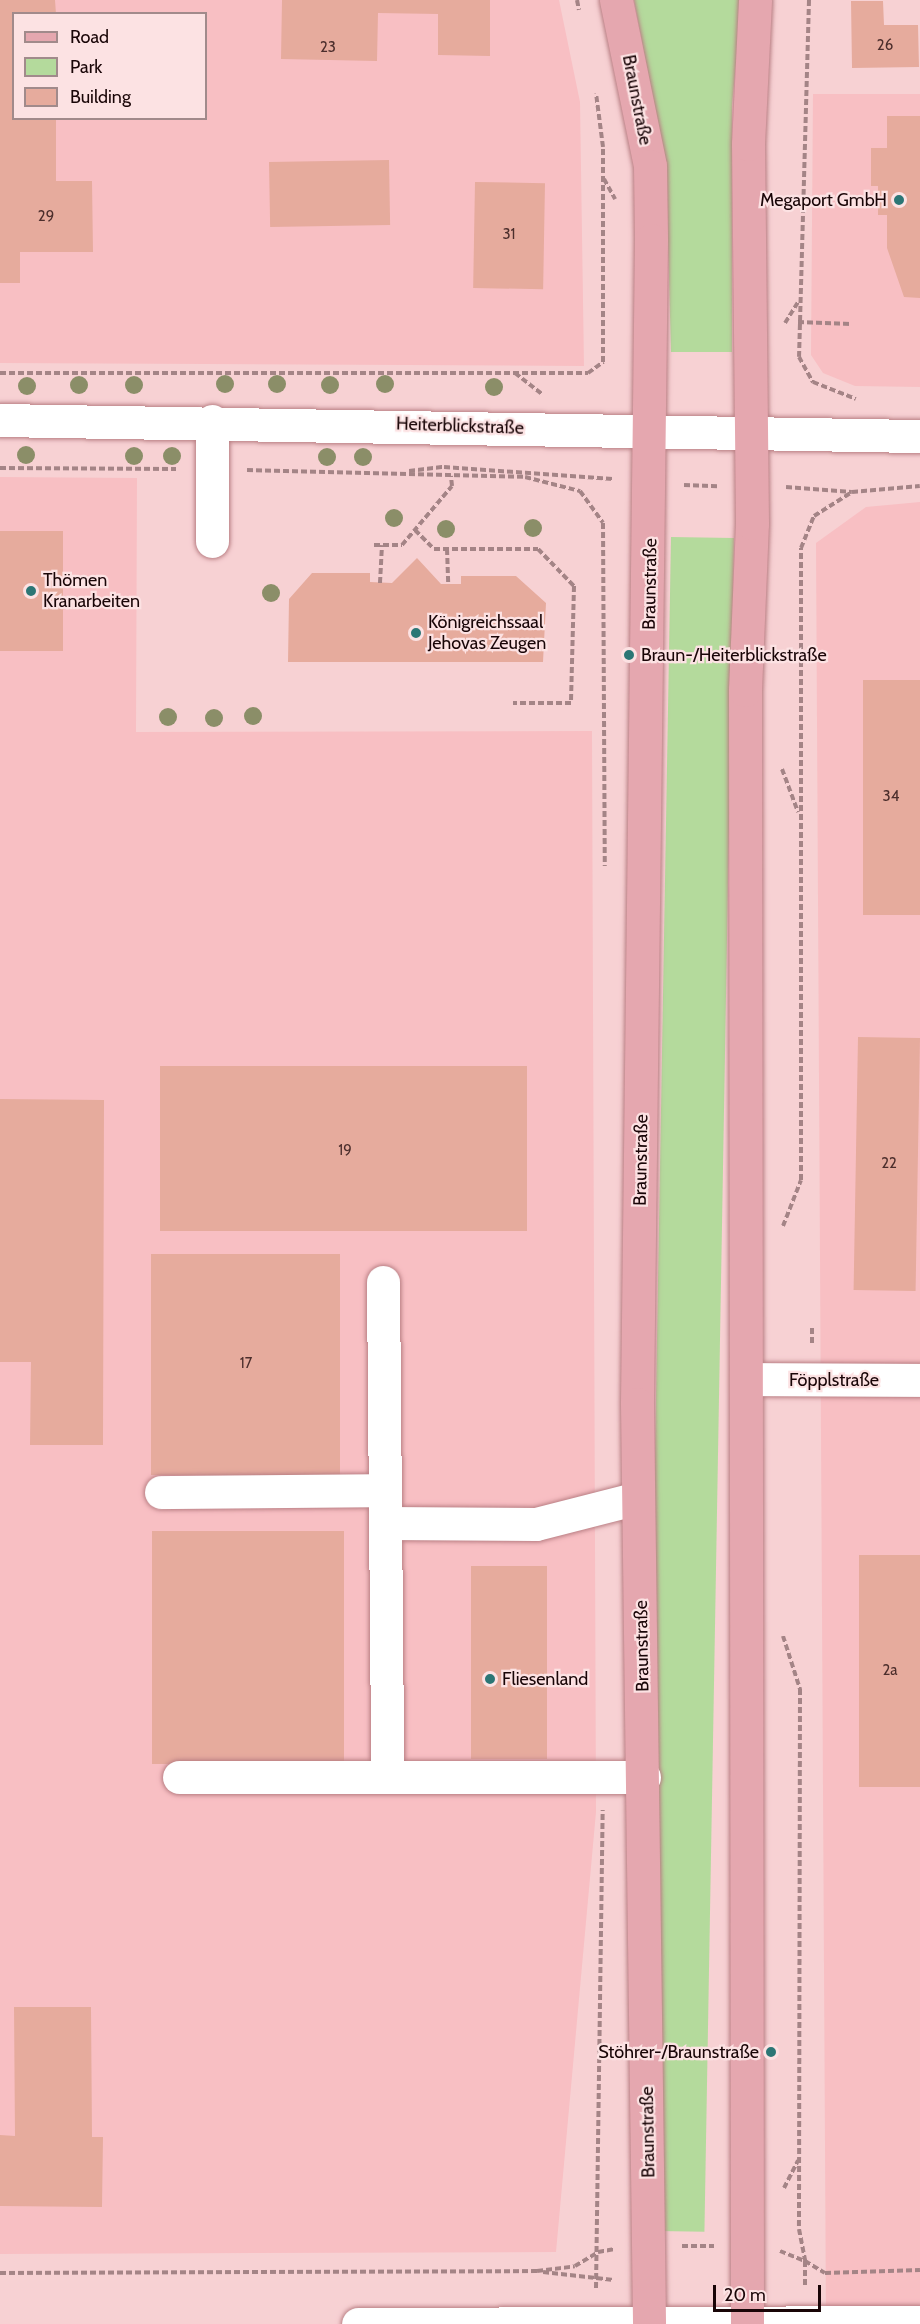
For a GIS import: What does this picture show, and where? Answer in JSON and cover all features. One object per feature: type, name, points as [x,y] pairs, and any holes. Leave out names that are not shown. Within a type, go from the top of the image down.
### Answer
[{"type":"main road","name":"Braunstraße","points":[[616,0],[650,166],[650,429],[638,1498],[644,1777],[649,2322]]},
{"type":"main road","points":[[747,2322],[748,1379],[745,690],[752,432],[748,144],[755,0]]},
{"type":"street","name":"Heiterblickstraße","points":[[0,420],[650,429],[920,436]]},
{"type":"street","points":[[212,422],[212,541]]},
{"type":"street","points":[[383,1282],[387,1776]]},
{"type":"street","name":"Föpplstraße","points":[[748,1379],[920,1380]]},
{"type":"street","points":[[161,1492],[386,1490]]},
{"type":"street","points":[[386,1523],[536,1524],[638,1498]]},
{"type":"street","points":[[179,1777],[644,1777]]},
{"type":"street","points":[[358,2324],[920,2322]]},
{"type":"path","points":[[577,0],[582,23]]},
{"type":"path","points":[[809,0],[798,322],[800,357],[813,382],[867,399]]},
{"type":"path","points":[[0,373],[588,373],[603,362],[603,147],[594,79]]},
{"type":"path","points":[[798,322],[851,324]]},
{"type":"path","points":[[0,468],[525,477],[580,490],[603,523],[606,879]]},
{"type":"path","points":[[374,544],[402,545],[452,486],[451,476]]},
{"type":"path","points":[[778,1238],[801,1180],[801,548],[814,516],[852,492],[920,486]]},
{"type":"path","points":[[415,530],[434,549],[538,549],[574,586],[572,703],[513,703]]},
{"type":"path","points":[[380,583],[382,544]]},
{"type":"path","points":[[447,549],[448,584]]},
{"type":"path","points":[[780,1627],[800,1689],[799,2157],[805,2261],[825,2272],[920,2271]]},
{"type":"path","points":[[0,2273],[537,2271],[575,2266],[598,2252],[603,1776]]},
{"type":"path","points":[[780,2195],[799,2157]]},
{"type":"shaded area","points":[[0,0],[559,0],[580,102],[584,366],[0,363]]},
{"type":"shaded area","points":[[813,94],[920,94],[920,387],[855,386],[823,373],[811,355]]},
{"type":"shaded area","points":[[0,477],[137,478],[136,732],[592,731],[596,1812],[556,2252],[0,2254]]},
{"type":"shaded area","points":[[920,502],[920,2324],[826,2324],[816,543],[866,507]]},
{"type":"green space","points":[[634,0],[742,0],[732,105],[732,352],[671,352],[666,166]]},
{"type":"green space","points":[[671,537],[734,538],[704,2232],[641,2231]]},
{"type":"building","points":[[0,0],[55,0],[56,12],[12,12],[12,120],[56,120],[56,181],[92,181],[93,252],[20,252],[20,283],[0,283]]},
{"type":"building","points":[[282,0],[490,0],[490,56],[438,55],[438,14],[378,13],[377,61],[281,59]]},
{"type":"building","points":[[851,1],[883,1],[884,25],[918,25],[919,67],[852,68]]},
{"type":"building","name":"Megaport GmbH","points":[[887,116],[920,116],[920,298],[904,297],[887,248],[887,215],[878,215],[878,186],[871,186],[871,148],[887,148]]},
{"type":"building","points":[[389,160],[390,225],[270,227],[269,162]]},
{"type":"building","points":[[475,182],[545,183],[543,289],[473,288]]},
{"type":"building","name":"Thömen Kranarbeiten","points":[[0,531],[63,531],[63,651],[0,651]]},
{"type":"building","name":"Königreichssaal Jehovas Zeugen","points":[[417,558],[441,584],[461,584],[461,576],[516,576],[546,603],[543,662],[288,662],[289,599],[312,573],[370,573],[370,582],[392,583]]},
{"type":"building","points":[[863,680],[920,680],[920,915],[863,915]]},
{"type":"building","points":[[858,1037],[920,1038],[916,1291],[854,1290]]},
{"type":"building","points":[[160,1066],[527,1066],[527,1231],[160,1231]]},
{"type":"building","points":[[0,1099],[104,1100],[103,1445],[30,1445],[31,1362],[0,1362]]},
{"type":"building","points":[[151,1254],[340,1254],[340,1475],[151,1475]]},
{"type":"building","points":[[152,1531],[344,1531],[344,1764],[152,1764]]},
{"type":"building","points":[[859,1555],[920,1555],[920,1787],[859,1787]]},
{"type":"building","points":[[471,1566],[547,1566],[547,1759],[471,1759]]},
{"type":"building","points":[[14,2007],[91,2007],[92,2137],[103,2137],[102,2207],[0,2206],[0,2135],[15,2136]]},
{"type":"place","name":"Megaport GmbH","points":[[899,200]]},
{"type":"place","name":"Thömen Kranarbeiten","points":[[31,591]]},
{"type":"place","name":"Königreichssaal Jehovas Zeugen","points":[[416,633]]},
{"type":"place","name":"Braun-/Heiterblickstraße","points":[[629,655]]},
{"type":"place","name":"Fliesenland","points":[[490,1679]]},
{"type":"place","name":"Stöhrer-/Braunstraße","points":[[771,2052]]}]
